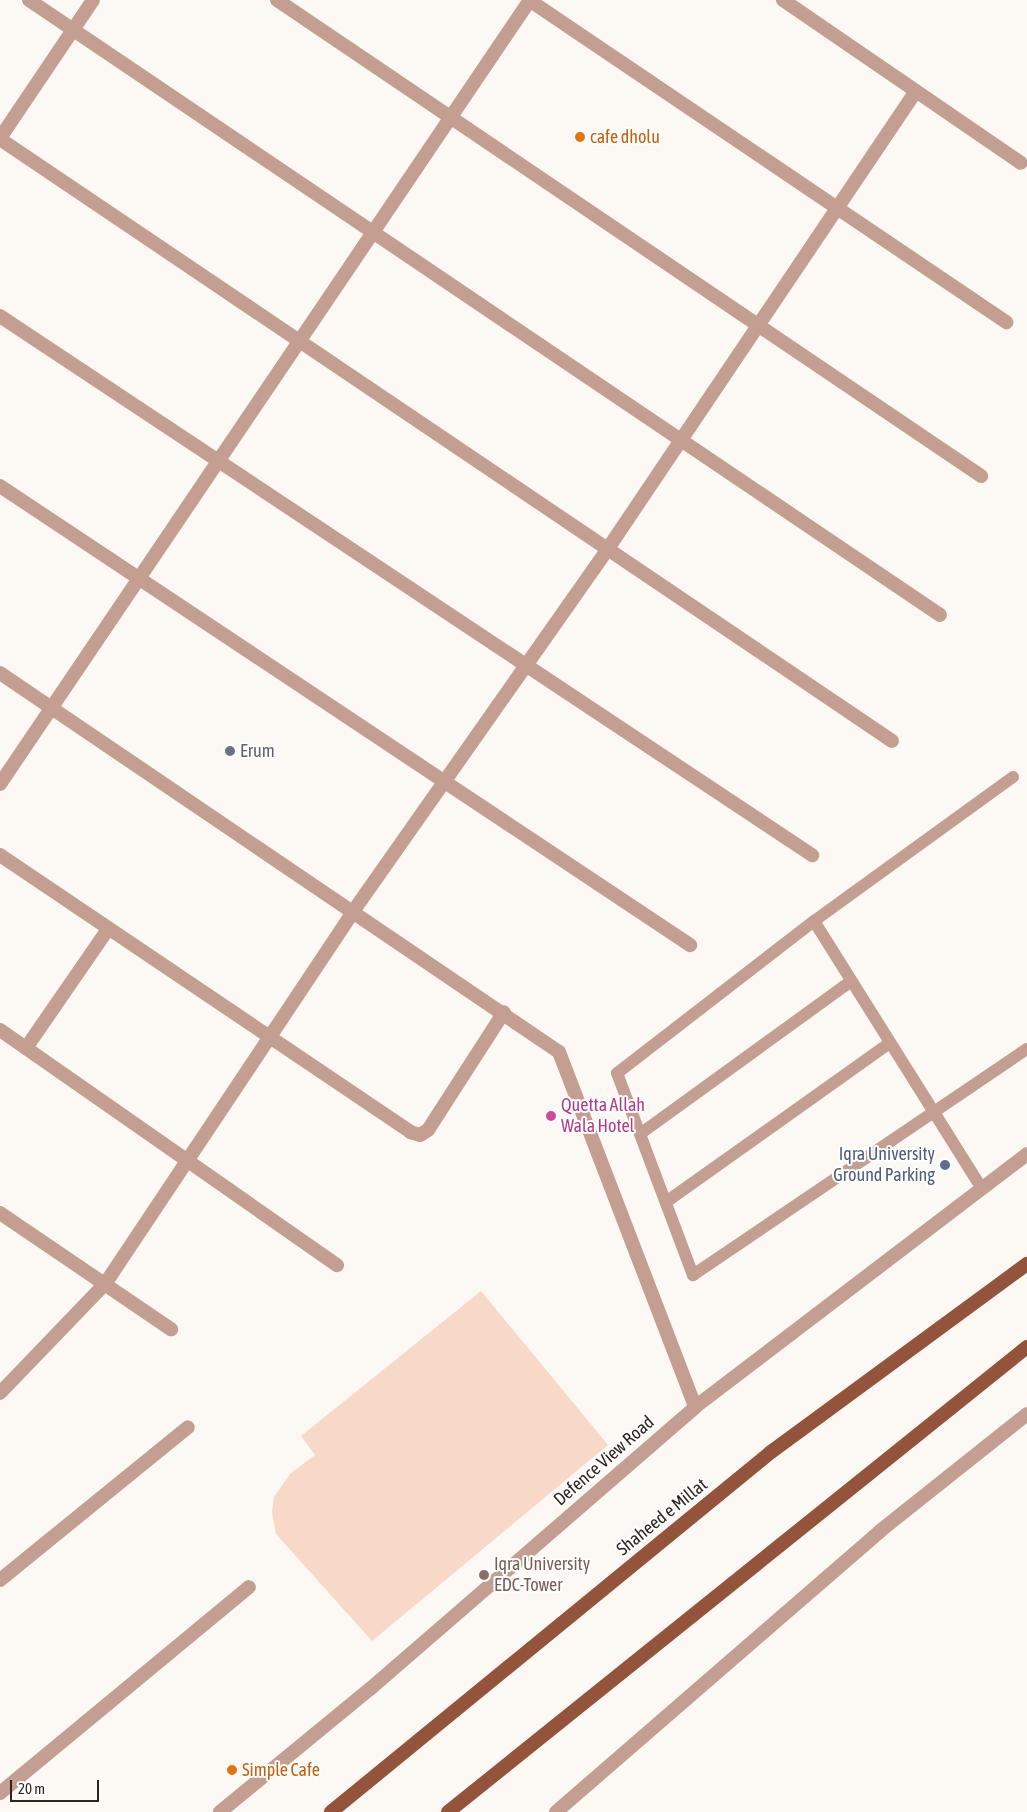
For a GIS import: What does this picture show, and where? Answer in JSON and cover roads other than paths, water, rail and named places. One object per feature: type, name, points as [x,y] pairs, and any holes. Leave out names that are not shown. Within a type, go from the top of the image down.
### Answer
[{"type":"main road","name":"Shaheed e Millat","points":[[331,1812],[771,1452],[1027,1264]]},
{"type":"main road","points":[[448,1812],[1027,1347]]},
{"type":"street","points":[[28,0],[940,615]]},
{"type":"street","points":[[93,0],[0,138],[892,741]]},
{"type":"street","points":[[278,0],[981,476]]},
{"type":"street","points":[[0,784],[371,232],[530,0],[1006,322]]},
{"type":"street","points":[[783,0],[1021,163]]},
{"type":"street","points":[[2,1388],[105,1284],[352,913],[607,550],[916,91]]},
{"type":"street","points":[[0,316],[812,855]]},
{"type":"street","points":[[0,486],[690,945]]},
{"type":"street","points":[[0,673],[352,913],[504,1012],[559,1052],[695,1407]]},
{"type":"street","points":[[0,855],[268,1039],[410,1132],[420,1135],[428,1130],[504,1012]]},
{"type":"street","points":[[26,1048],[108,929]]},
{"type":"street","points":[[0,1030],[337,1265]]},
{"type":"street","name":"Defence View Road","points":[[220,1812],[370,1689],[695,1407],[981,1187],[1027,1154]]},
{"type":"street","points":[[0,1213],[171,1329]]},
{"type":"street","points":[[556,1812],[880,1531],[1027,1414]]},
{"type":"street","points":[[0,1580],[188,1427]]},
{"type":"street","points":[[0,1792],[249,1587]]},
{"type":"lane","points":[[1014,777],[814,922],[617,1073],[693,1275],[935,1114],[1027,1049]]},
{"type":"lane","points":[[814,922],[981,1187]]},
{"type":"lane","points":[[640,1134],[851,981]]},
{"type":"lane","points":[[666,1202],[890,1043]]},
{"type":"place","name":"cafe dholu","points":[[580,137]]},
{"type":"place","name":"Erum","points":[[230,751]]},
{"type":"place","name":"Quetta Allah Wala Hotel","points":[[551,1116]]},
{"type":"place","name":"Iqra University Ground Parking","points":[[945,1165]]},
{"type":"place","name":"Iqra University EDC-Tower","points":[[484,1575]]},
{"type":"place","name":"Simple Cafe","points":[[232,1770]]}]
